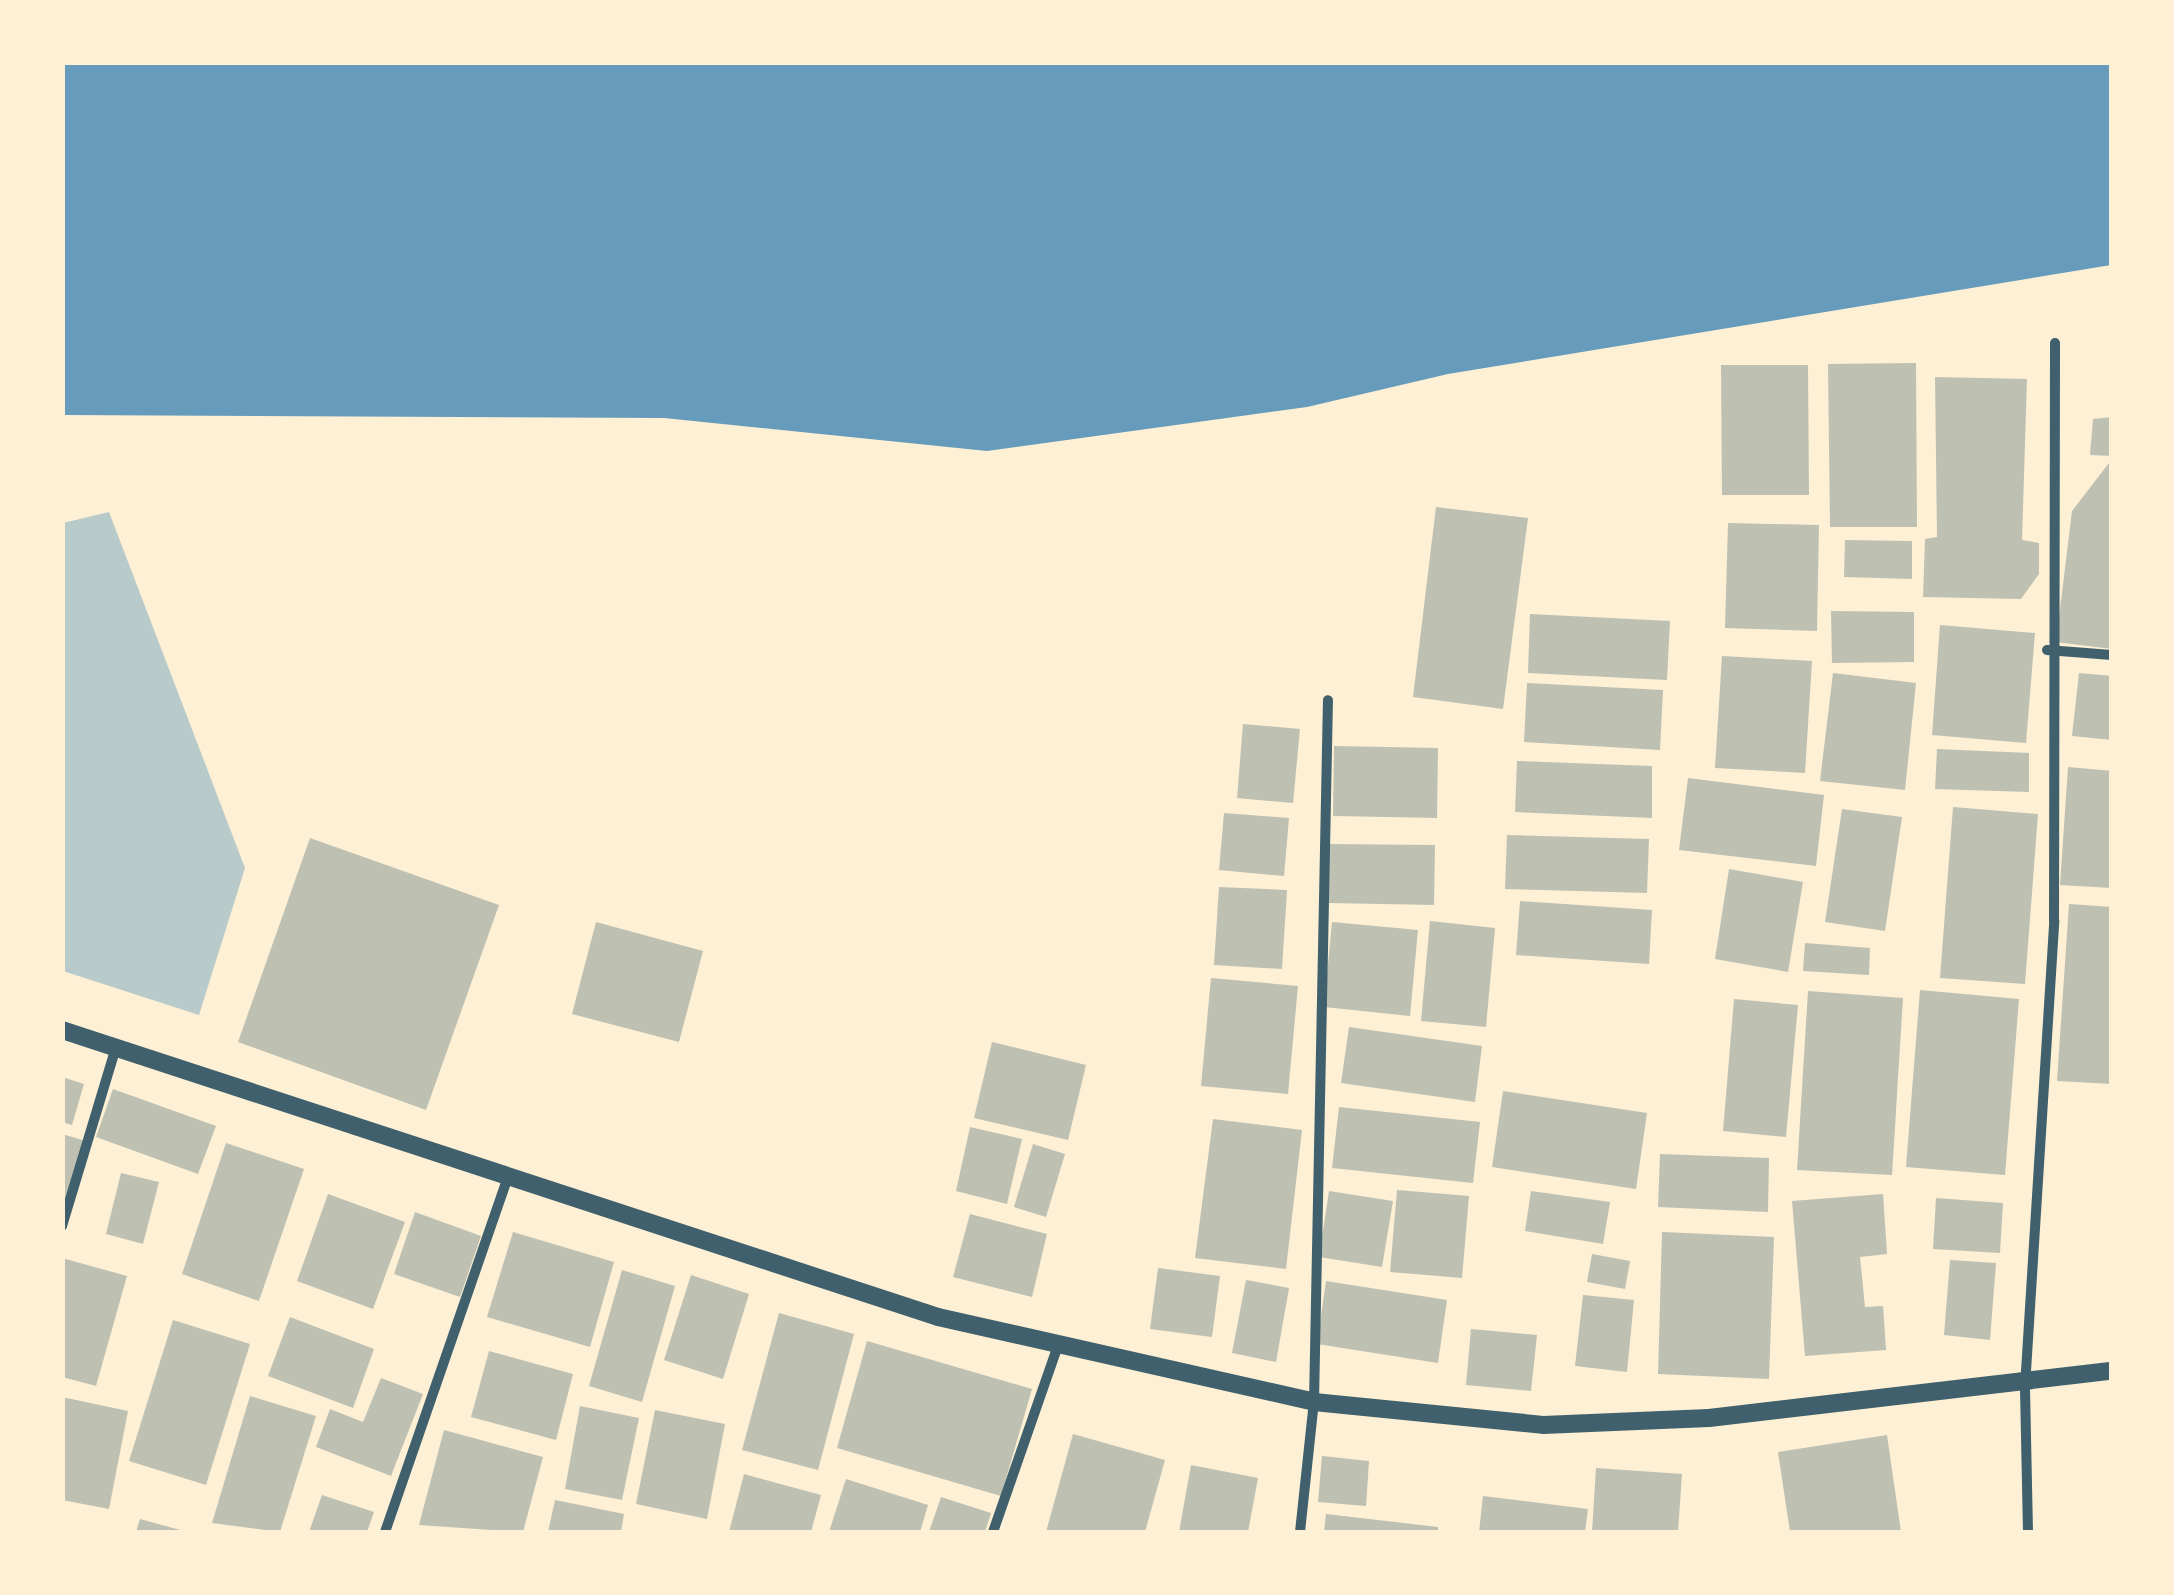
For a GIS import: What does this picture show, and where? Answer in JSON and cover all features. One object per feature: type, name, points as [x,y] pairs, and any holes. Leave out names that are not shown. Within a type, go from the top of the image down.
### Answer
[{"type":"street","points":[[2028,1532],[2025,1387],[2054,921],[2048,650],[2055,343]]},
{"type":"street","points":[[2048,650],[2112,655]]},
{"type":"street","points":[[1300,1532],[1314,1402],[1328,700]]},
{"type":"street","points":[[62,1030],[508,1176],[1057,1348],[1314,1402],[1543,1426],[2025,1387],[2112,1371]]},
{"type":"street","points":[[62,1226],[116,1047]]},
{"type":"street","points":[[385,1532],[508,1176]]},
{"type":"street","points":[[993,1532],[1057,1348]]},
{"type":"shaded area","points":[[109,512],[245,868],[199,1015],[63,971],[63,523]]},
{"type":"water","points":[[62,63],[2111,63],[2111,265],[1448,374],[1307,407],[987,451],[664,418],[63,415]]},
{"type":"building","points":[[1916,363],[1917,527],[1830,527],[1828,364]]},
{"type":"building","points":[[1721,365],[1808,365],[1809,495],[1722,495]]},
{"type":"building","points":[[1935,377],[2027,379],[2022,540],[2039,543],[2039,574],[2021,599],[1923,597],[1925,539],[1937,537]]},
{"type":"building","points":[[2112,417],[2112,456],[2090,455],[2093,419]]},
{"type":"building","points":[[2112,459],[2112,649],[2056,642],[2072,511]]},
{"type":"building","points":[[1436,507],[1528,518],[1503,709],[1413,697]]},
{"type":"building","points":[[1728,523],[1819,525],[1817,631],[1725,628]]},
{"type":"building","points":[[1845,540],[1912,541],[1912,579],[1844,577]]},
{"type":"building","points":[[1831,611],[1914,612],[1914,662],[1832,663]]},
{"type":"building","points":[[1530,614],[1670,621],[1667,680],[1528,673]]},
{"type":"building","points":[[1940,625],[2035,633],[2026,743],[1932,735]]},
{"type":"building","points":[[1722,656],[1812,661],[1805,773],[1715,768]]},
{"type":"building","points":[[1833,673],[1916,683],[1905,790],[1820,781]]},
{"type":"building","points":[[2079,673],[2112,676],[2112,740],[2072,736]]},
{"type":"building","points":[[1527,683],[1663,690],[1660,750],[1524,742]]},
{"type":"building","points":[[1243,724],[1300,729],[1293,803],[1237,798]]},
{"type":"building","points":[[1334,746],[1438,748],[1437,818],[1333,816]]},
{"type":"building","points":[[1937,749],[2029,753],[2029,792],[1935,789]]},
{"type":"building","points":[[1517,761],[1652,766],[1652,818],[1515,812]]},
{"type":"building","points":[[2068,767],[2112,771],[2112,888],[2060,885]]},
{"type":"building","points":[[1688,778],[1824,795],[1816,866],[1679,850]]},
{"type":"building","points":[[1953,807],[2038,814],[2025,984],[1940,978]]},
{"type":"building","points":[[1842,809],[1902,817],[1885,931],[1825,922]]},
{"type":"building","points":[[1224,813],[1289,818],[1284,876],[1219,870]]},
{"type":"building","points":[[1507,835],[1649,839],[1647,893],[1505,889]]},
{"type":"building","points":[[310,838],[499,905],[426,1110],[238,1042]]},
{"type":"building","points":[[1329,844],[1435,845],[1434,905],[1329,903]]},
{"type":"building","points":[[1729,869],[1803,882],[1788,972],[1715,959]]},
{"type":"building","points":[[1219,887],[1287,890],[1282,969],[1214,965]]},
{"type":"building","points":[[1520,901],[1652,910],[1649,964],[1516,955]]},
{"type":"building","points":[[2069,904],[2112,907],[2112,1084],[2057,1081]]},
{"type":"building","points":[[1430,921],[1495,928],[1486,1027],[1421,1021]]},
{"type":"building","points":[[596,922],[703,951],[679,1042],[572,1014]]},
{"type":"building","points":[[1332,922],[1418,930],[1410,1016],[1324,1007]]},
{"type":"building","points":[[1805,943],[1870,948],[1869,975],[1803,971]]},
{"type":"building","points":[[1211,978],[1298,986],[1288,1094],[1201,1086]]},
{"type":"building","points":[[1920,990],[2019,999],[2005,1175],[1906,1167]]},
{"type":"building","points":[[1808,991],[1903,998],[1892,1175],[1797,1170]]},
{"type":"building","points":[[1734,999],[1798,1005],[1786,1137],[1723,1131]]},
{"type":"building","points":[[1349,1027],[1482,1046],[1475,1102],[1341,1083]]},
{"type":"building","points":[[992,1042],[1086,1065],[1068,1140],[974,1118]]},
{"type":"building","points":[[62,1077],[84,1084],[72,1125],[62,1122]]},
{"type":"building","points":[[113,1089],[216,1126],[198,1174],[96,1137]]},
{"type":"building","points":[[1503,1091],[1647,1113],[1636,1189],[1492,1167]]},
{"type":"building","points":[[1339,1107],[1480,1122],[1473,1183],[1332,1168]]},
{"type":"building","points":[[1213,1119],[1302,1130],[1286,1269],[1195,1258]]},
{"type":"building","points":[[970,1127],[1022,1139],[1007,1204],[956,1191]]},
{"type":"building","points":[[62,1134],[86,1141],[68,1200],[62,1198]]},
{"type":"building","points":[[226,1143],[304,1169],[259,1301],[182,1274]]},
{"type":"building","points":[[1033,1144],[1065,1154],[1046,1217],[1014,1207]]},
{"type":"building","points":[[1660,1154],[1769,1158],[1768,1212],[1658,1207]]},
{"type":"building","points":[[121,1173],[159,1182],[143,1244],[106,1234]]},
{"type":"building","points":[[1397,1190],[1469,1196],[1462,1278],[1390,1272]]},
{"type":"building","points":[[1329,1191],[1393,1201],[1382,1267],[1319,1257]]},
{"type":"building","points":[[1531,1191],[1610,1202],[1603,1244],[1525,1231]]},
{"type":"building","points":[[328,1194],[405,1222],[373,1309],[297,1281]]},
{"type":"building","points":[[1883,1194],[1887,1254],[1860,1257],[1865,1307],[1883,1306],[1886,1350],[1805,1356],[1792,1201]]},
{"type":"building","points":[[1936,1198],[2003,1203],[2000,1253],[1933,1249]]},
{"type":"building","points":[[415,1212],[481,1236],[460,1297],[394,1274]]},
{"type":"building","points":[[970,1214],[1047,1234],[1032,1297],[953,1277]]},
{"type":"building","points":[[513,1232],[614,1262],[590,1347],[487,1317]]},
{"type":"building","points":[[1662,1232],[1774,1237],[1769,1379],[1658,1374]]},
{"type":"building","points":[[1592,1254],[1630,1261],[1625,1289],[1587,1282]]},
{"type":"building","points":[[62,1258],[127,1276],[96,1386],[62,1377]]},
{"type":"building","points":[[1950,1260],[1996,1263],[1990,1340],[1944,1335]]},
{"type":"building","points":[[1158,1268],[1220,1276],[1212,1337],[1150,1329]]},
{"type":"building","points":[[622,1270],[675,1286],[642,1402],[589,1386]]},
{"type":"building","points":[[691,1275],[749,1294],[723,1379],[664,1360]]},
{"type":"building","points":[[1246,1280],[1289,1288],[1276,1362],[1232,1353]]},
{"type":"building","points":[[1326,1281],[1447,1300],[1438,1363],[1317,1344]]},
{"type":"building","points":[[1583,1295],[1634,1300],[1627,1372],[1575,1366]]},
{"type":"building","points":[[779,1313],[854,1334],[818,1470],[742,1450]]},
{"type":"building","points":[[290,1317],[374,1349],[353,1408],[268,1376]]},
{"type":"building","points":[[173,1320],[250,1344],[206,1485],[129,1461]]},
{"type":"building","points":[[1471,1329],[1537,1335],[1531,1391],[1466,1385]]},
{"type":"building","points":[[867,1341],[1032,1389],[1001,1496],[837,1448]]},
{"type":"building","points":[[489,1351],[573,1374],[556,1440],[471,1417]]},
{"type":"building","points":[[381,1378],[423,1394],[391,1476],[316,1447],[330,1409],[363,1422]]},
{"type":"building","points":[[250,1396],[316,1416],[280,1532],[212,1523]]},
{"type":"building","points":[[62,1397],[128,1411],[109,1509],[62,1500]]},
{"type":"building","points":[[580,1406],[639,1418],[622,1500],[565,1489]]},
{"type":"building","points":[[655,1410],[725,1424],[707,1519],[636,1504]]},
{"type":"building","points":[[444,1430],[543,1457],[523,1532],[419,1525]]},
{"type":"building","points":[[1073,1434],[1165,1460],[1145,1532],[1046,1532]]},
{"type":"building","points":[[1887,1435],[1901,1532],[1790,1532],[1778,1452]]},
{"type":"building","points":[[1322,1456],[1369,1461],[1366,1506],[1318,1502]]},
{"type":"building","points":[[1191,1465],[1258,1478],[1248,1532],[1179,1532]]},
{"type":"building","points":[[1596,1468],[1682,1474],[1678,1532],[1592,1532]]},
{"type":"building","points":[[744,1474],[821,1495],[811,1532],[729,1532]]},
{"type":"building","points":[[846,1479],[928,1505],[920,1532],[829,1532]]},
{"type":"building","points":[[322,1495],[374,1512],[367,1532],[309,1532]]},
{"type":"building","points":[[1483,1496],[1588,1509],[1585,1532],[1479,1532]]},
{"type":"building","points":[[941,1497],[991,1513],[985,1532],[929,1532]]},
{"type":"building","points":[[555,1500],[624,1514],[621,1532],[548,1532]]},
{"type":"building","points":[[1326,1514],[1438,1527],[1438,1532],[1324,1532]]},
{"type":"building","points":[[140,1519],[184,1531],[184,1532],[136,1532]]}]
